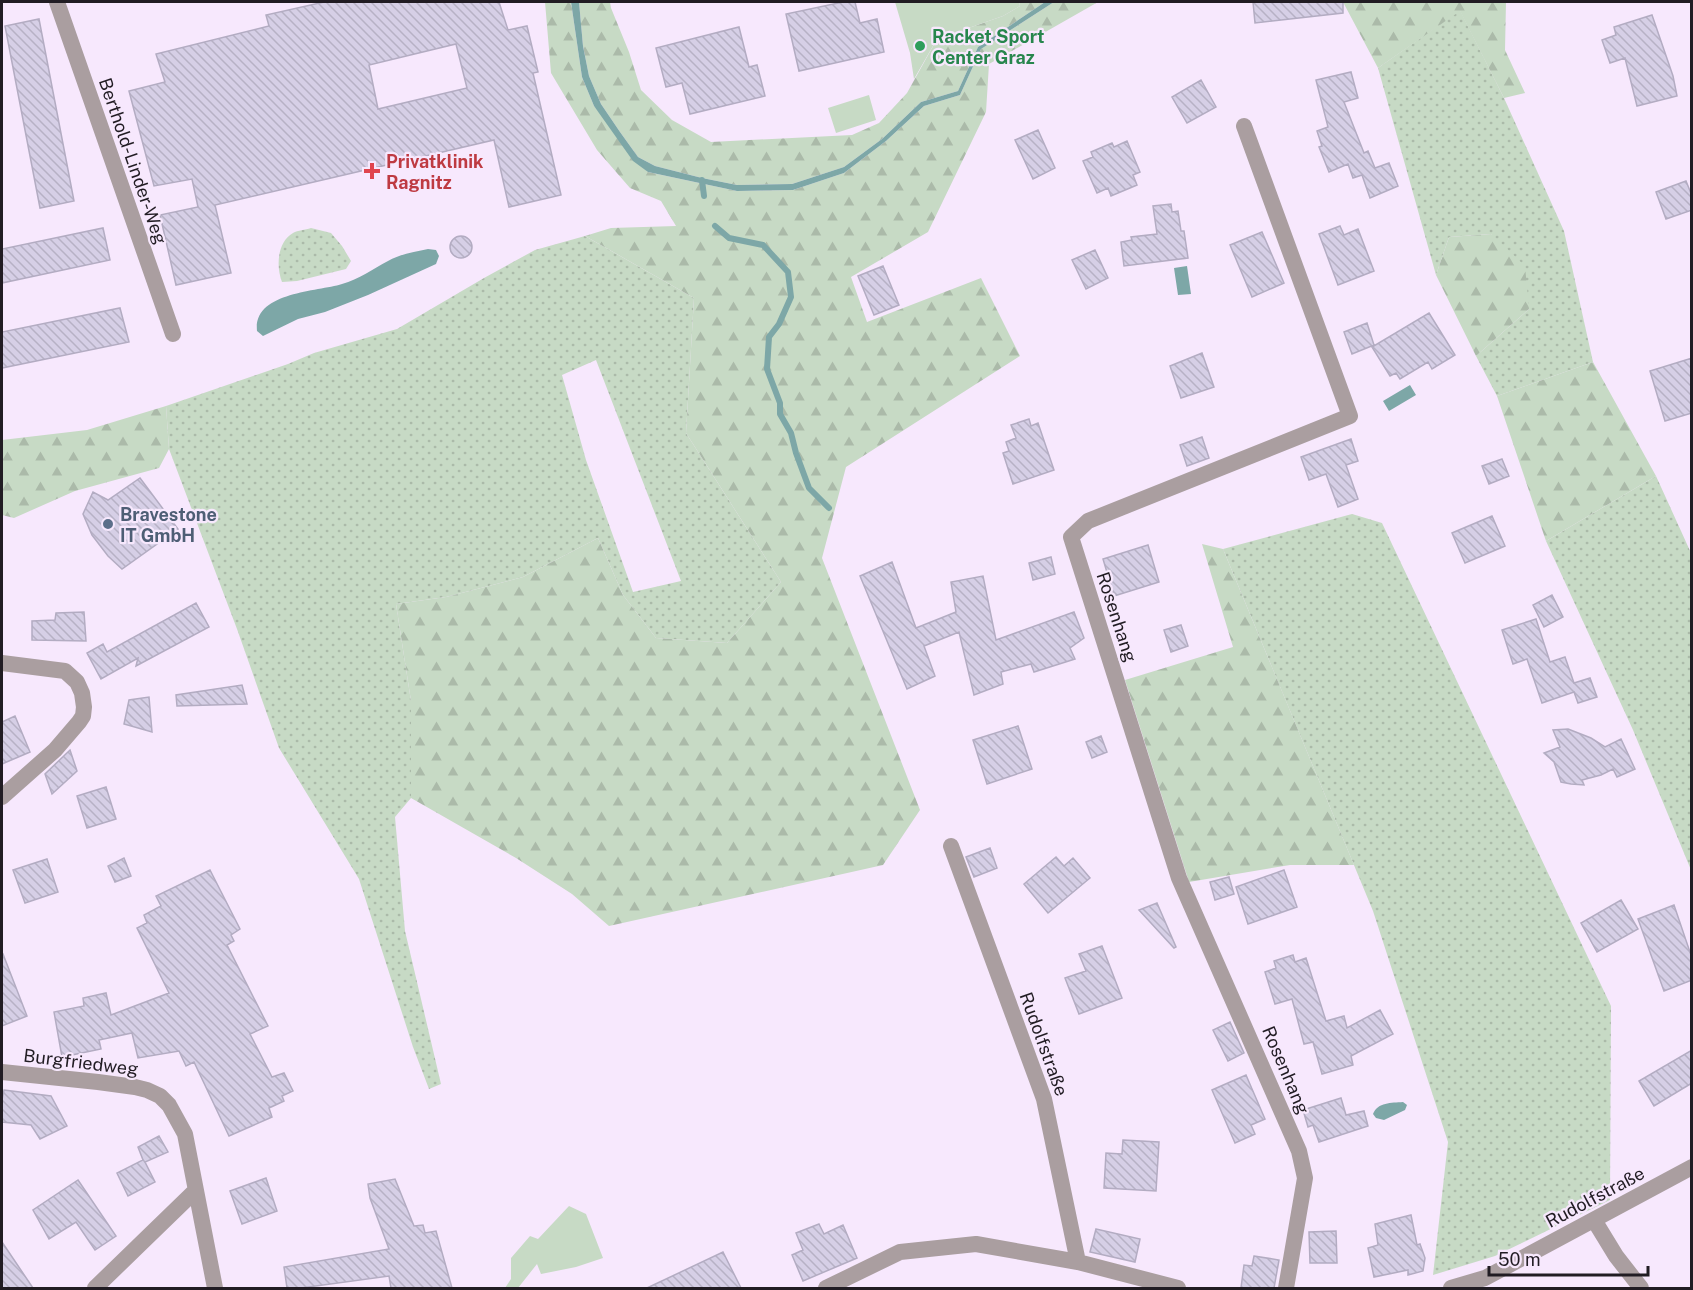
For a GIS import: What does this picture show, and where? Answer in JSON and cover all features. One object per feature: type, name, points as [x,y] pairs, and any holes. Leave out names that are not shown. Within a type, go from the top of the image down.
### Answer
[{"type":"street","name":"Berthold-Linder-Weg","points":[[57,2],[173,334]]},
{"type":"street","name":"Rosenhang","points":[[1244,126],[1350,416],[1088,521],[1071,537],[1179,878],[1299,1150],[1305,1178],[1286,1288]]},
{"type":"street","points":[[2,663],[65,671],[79,687],[84,707],[83,716],[55,750],[2,797]]},
{"type":"street","name":"Rudolfstraße","points":[[951,846],[1044,1100],[1078,1262]]},
{"type":"street","name":"Burgfriedweg","points":[[2,1072],[99,1082],[147,1090],[160,1096],[169,1105],[185,1134],[215,1288]]},
{"type":"street","name":"Rudolfstraße","points":[[1451,1288],[1485,1278],[1692,1167]]},
{"type":"street","points":[[95,1288],[196,1190]]},
{"type":"street","points":[[1594,1220],[1616,1256],[1641,1288]]},
{"type":"street","points":[[826,1288],[900,1252],[976,1244],[1078,1262],[1178,1288]]},
{"type":"green space","points":[[545,2],[571,2],[582,77],[594,106],[648,172],[737,191],[793,190],[844,173],[886,141],[924,106],[960,95],[981,49],[1054,2],[1098,2],[989,64],[986,112],[928,232],[851,277],[867,322],[981,278],[1020,356],[846,467],[822,558],[920,810],[883,865],[609,926],[572,894],[516,858],[411,798],[411,701],[396,604],[446,597],[523,577],[598,538],[623,595],[656,638],[727,643],[781,582],[686,433],[694,298],[585,236],[611,228],[676,226],[661,201],[630,188],[597,150],[551,73]]},
{"type":"green space","points":[[579,2],[610,2],[641,90],[672,120],[711,142],[852,135],[879,123],[907,93],[937,39],[1003,16],[1020,6],[1019,2],[1045,2],[978,47],[958,91],[921,102],[882,139],[844,167],[792,184],[737,185],[655,166],[638,157],[601,104],[589,76],[583,46]]},
{"type":"green space","name":"Racket Sport Center Graz","points":[[895,2],[1019,2],[1020,6],[1003,16],[937,39],[914,79],[910,53]]},
{"type":"green space","points":[[1343,2],[1506,2],[1505,50],[1525,93],[1504,98],[1460,11],[1378,68]]},
{"type":"green space","points":[[1460,10],[1504,98],[1564,231],[1593,362],[1497,396],[1476,356],[1529,309],[1491,234],[1449,237],[1436,275],[1378,68]]},
{"type":"green space","points":[[869,95],[876,120],[836,133],[828,108]]},
{"type":"green space","points":[[311,228],[331,233],[351,261],[346,269],[297,281],[282,282],[279,255],[284,242],[293,233]]},
{"type":"green space","points":[[1491,234],[1525,266],[1529,309],[1476,356],[1436,275],[1449,237]]},
{"type":"green space","points":[[585,236],[694,298],[686,433],[781,582],[727,643],[656,638],[623,595],[598,538],[523,577],[446,597],[396,604],[411,701],[411,798],[395,817],[405,931],[441,1084],[429,1089],[413,1047],[359,879],[279,748],[169,449],[166,406],[314,353],[397,329],[535,250]],"holes":[[[596,360],[681,581],[633,592],[586,460],[562,375]]]},
{"type":"green space","points":[[1593,362],[1656,476],[1546,541],[1497,396]]},
{"type":"green space","points":[[166,406],[169,449],[159,468],[75,491],[14,518],[2,515],[2,440],[87,430]]},
{"type":"green space","points":[[1656,476],[1691,553],[1691,870],[1633,730],[1546,541]]},
{"type":"green space","points":[[1352,514],[1382,523],[1611,1006],[1610,1200],[1495,1256],[1433,1275],[1448,1142],[1373,911],[1223,549]]},
{"type":"green space","points":[[1202,544],[1223,549],[1354,865],[1290,865],[1189,882],[1125,680],[1233,647]]},
{"type":"green space","points":[[569,1206],[586,1214],[603,1258],[576,1267],[541,1274],[537,1264],[518,1288],[505,1288],[511,1279],[511,1258],[530,1236],[538,1239]]},
{"type":"shaded area","points":[[571,2],[579,2],[583,46],[589,76],[601,104],[638,157],[655,166],[737,185],[792,184],[844,167],[882,139],[921,102],[958,91],[978,47],[1045,2],[1054,2],[981,49],[960,95],[924,106],[886,141],[844,173],[793,190],[737,191],[648,172],[633,161],[594,106],[582,77]]},
{"type":"shaded area","points":[[428,249],[436,250],[439,256],[436,264],[368,295],[325,312],[298,319],[263,336],[257,331],[258,318],[265,308],[275,301],[348,282],[397,257]]},
{"type":"shaded area","points":[[1187,266],[1191,294],[1178,295],[1174,268]]},
{"type":"shaded area","points":[[1410,385],[1416,395],[1389,411],[1383,401]]},
{"type":"shaded area","points":[[1403,1102],[1407,1105],[1405,1110],[1384,1120],[1376,1118],[1373,1114],[1382,1105]]},
{"type":"building","name":"Privatklinik Ragnitz","points":[[324,2],[499,2],[508,30],[527,26],[538,72],[533,73],[561,195],[509,207],[494,140],[215,205],[231,273],[176,285],[160,215],[198,207],[192,179],[154,186],[129,91],[165,82],[156,54],[269,26],[266,15]],"holes":[[[456,44],[467,88],[378,109],[369,65]]]},
{"type":"building","points":[[843,2],[855,2],[860,23],[877,19],[884,52],[799,71],[786,14]]},
{"type":"building","points":[[1253,2],[1343,2],[1343,13],[1255,23]]},
{"type":"building","points":[[1652,15],[1673,76],[1677,96],[1637,106],[1625,58],[1610,63],[1602,40],[1616,35],[1614,27]]},
{"type":"building","points":[[39,19],[74,201],[40,208],[5,26]]},
{"type":"building","points":[[739,27],[749,67],[757,65],[765,96],[690,114],[682,83],[666,87],[656,48]]},
{"type":"building","points":[[1351,72],[1358,98],[1344,102],[1364,153],[1368,151],[1375,168],[1389,163],[1398,186],[1370,198],[1362,175],[1353,178],[1348,164],[1329,172],[1319,147],[1322,146],[1317,131],[1328,127],[1316,80]]},
{"type":"building","points":[[1201,80],[1216,107],[1187,123],[1172,97]]},
{"type":"building","points":[[1038,130],[1055,168],[1033,179],[1015,140]]},
{"type":"building","points":[[1127,141],[1140,172],[1133,175],[1137,185],[1111,196],[1108,188],[1097,193],[1083,161],[1093,157],[1091,152],[1112,143],[1114,147]]},
{"type":"building","points":[[1686,181],[1692,196],[1692,210],[1666,219],[1656,192]]},
{"type":"building","points":[[1171,204],[1172,212],[1178,211],[1188,258],[1124,266],[1121,242],[1132,240],[1131,237],[1157,234],[1153,206]]},
{"type":"building","points":[[1340,226],[1344,235],[1358,229],[1374,271],[1338,285],[1319,234]]},
{"type":"building","points":[[103,228],[110,260],[2,283],[2,249]]},
{"type":"building","points":[[1262,232],[1284,283],[1252,297],[1230,245]]},
{"type":"building","points":[[461,236],[469,239],[472,247],[469,255],[461,258],[453,255],[450,247],[453,239]]},
{"type":"building","points":[[1095,250],[1108,278],[1086,289],[1072,260]]},
{"type":"building","points":[[883,266],[899,305],[874,315],[858,276]]},
{"type":"building","points":[[120,308],[129,342],[2,368],[2,332]]},
{"type":"building","points":[[1429,313],[1455,355],[1432,369],[1428,362],[1400,379],[1396,373],[1390,376],[1372,347]]},
{"type":"building","points":[[1367,323],[1374,345],[1352,354],[1344,332]]},
{"type":"building","points":[[1202,353],[1214,387],[1181,398],[1170,366]]},
{"type":"building","points":[[1692,358],[1692,413],[1665,421],[1650,371]]},
{"type":"building","points":[[1029,419],[1031,426],[1038,423],[1054,470],[1013,484],[1003,453],[1009,451],[1006,442],[1016,438],[1011,425]]},
{"type":"building","points":[[1202,437],[1209,458],[1187,466],[1180,445]]},
{"type":"building","points":[[1351,439],[1358,461],[1346,465],[1358,499],[1338,507],[1326,474],[1309,480],[1301,457]]},
{"type":"building","points":[[1502,459],[1509,476],[1489,484],[1482,466]]},
{"type":"building","points":[[140,478],[178,529],[122,569],[108,556],[92,535],[83,514],[93,492],[108,500]]},
{"type":"building","points":[[1492,516],[1505,546],[1465,563],[1452,533]]},
{"type":"building","points":[[1148,545],[1159,582],[1114,596],[1103,559]]},
{"type":"building","points":[[1051,557],[1055,574],[1033,580],[1029,563]]},
{"type":"building","points":[[892,562],[916,628],[956,612],[951,582],[983,576],[996,640],[1074,612],[1084,638],[1070,648],[1075,659],[1034,672],[1031,664],[1001,672],[1003,684],[974,695],[959,632],[924,646],[935,676],[907,689],[860,576]]},
{"type":"building","points":[[1552,595],[1563,617],[1544,627],[1533,605]]},
{"type":"building","points":[[196,603],[209,627],[136,666],[138,658],[101,679],[87,653],[103,644],[107,652]]},
{"type":"building","points":[[84,612],[86,641],[32,640],[32,621],[55,620],[56,613]]},
{"type":"building","points":[[1536,619],[1550,662],[1565,657],[1574,683],[1590,678],[1597,697],[1578,703],[1574,692],[1542,703],[1527,659],[1513,664],[1502,630]]},
{"type":"building","points":[[1181,625],[1188,646],[1171,652],[1164,630]]},
{"type":"building","points":[[242,685],[247,704],[177,706],[176,695]]},
{"type":"building","points":[[149,697],[152,732],[124,724],[129,700]]},
{"type":"building","points":[[15,716],[30,752],[2,764],[2,722]]},
{"type":"building","points":[[1018,726],[1032,769],[987,784],[973,740]]},
{"type":"building","points":[[1568,729],[1591,738],[1605,747],[1621,739],[1635,769],[1617,777],[1613,769],[1582,780],[1584,785],[1561,782],[1554,762],[1544,753],[1560,747],[1553,730]]},
{"type":"building","points":[[1101,736],[1107,752],[1092,758],[1086,742]]},
{"type":"building","points":[[70,750],[77,771],[52,794],[45,774]]},
{"type":"building","points":[[106,787],[116,819],[87,828],[77,796]]},
{"type":"building","points":[[990,848],[997,868],[974,877],[966,857]]},
{"type":"building","points":[[1056,857],[1064,866],[1073,858],[1090,878],[1048,913],[1024,884]]},
{"type":"building","points":[[124,858],[131,876],[115,882],[108,866]]},
{"type":"building","points":[[47,859],[58,892],[25,903],[13,870]]},
{"type":"building","points":[[210,870],[240,929],[231,935],[234,941],[227,945],[268,1026],[250,1034],[272,1077],[284,1073],[293,1091],[282,1096],[284,1101],[269,1108],[272,1117],[229,1136],[194,1062],[186,1066],[179,1051],[138,1058],[132,1033],[99,1040],[101,1049],[62,1057],[54,1012],[84,1006],[83,998],[106,993],[111,1015],[169,993],[137,928],[147,923],[144,915],[161,906],[156,896]]},
{"type":"building","points":[[1284,870],[1297,907],[1248,924],[1236,887]]},
{"type":"building","points":[[1229,877],[1234,894],[1215,900],[1210,882]]},
{"type":"building","points":[[1621,900],[1638,929],[1597,952],[1581,923]]},
{"type":"building","points":[[1157,903],[1176,947],[1174,948],[1139,910]]},
{"type":"building","points":[[1674,905],[1692,958],[1692,980],[1664,991],[1638,919]]},
{"type":"building","points":[[1102,946],[1122,998],[1079,1014],[1065,978],[1086,971],[1079,954]]},
{"type":"building","points":[[2,955],[27,1016],[2,1026]]},
{"type":"building","points":[[1293,955],[1295,962],[1306,958],[1326,1021],[1344,1016],[1347,1028],[1380,1010],[1393,1034],[1351,1056],[1353,1065],[1322,1074],[1313,1042],[1304,1044],[1292,999],[1275,1004],[1265,972],[1276,968],[1274,961]]},
{"type":"building","points":[[1230,1022],[1244,1053],[1228,1061],[1213,1030]]},
{"type":"building","points":[[1692,1050],[1692,1083],[1654,1106],[1639,1081]]},
{"type":"building","points":[[1246,1075],[1265,1119],[1251,1125],[1255,1134],[1235,1143],[1212,1090]]},
{"type":"building","points":[[4,1090],[51,1096],[67,1126],[40,1139],[31,1125],[2,1122]]},
{"type":"building","points":[[1341,1098],[1346,1115],[1364,1111],[1368,1126],[1319,1142],[1313,1125],[1308,1127],[1303,1110]]},
{"type":"building","points":[[159,1136],[168,1152],[145,1162],[155,1182],[128,1196],[117,1173],[143,1160],[138,1147]]},
{"type":"building","points":[[1123,1140],[1159,1142],[1156,1191],[1104,1188],[1106,1153],[1122,1154]]},
{"type":"building","points":[[266,1178],[277,1211],[242,1224],[230,1191]]},
{"type":"building","points":[[395,1179],[414,1226],[423,1225],[425,1233],[436,1231],[452,1288],[391,1288],[389,1276],[287,1288],[284,1267],[389,1249],[370,1198],[368,1184]]},
{"type":"building","points":[[78,1180],[116,1236],[95,1250],[76,1222],[49,1239],[33,1210]]},
{"type":"building","points":[[1411,1215],[1417,1245],[1420,1244],[1425,1258],[1423,1271],[1408,1275],[1408,1270],[1374,1277],[1368,1248],[1378,1245],[1375,1224]]},
{"type":"building","points":[[819,1224],[824,1234],[843,1225],[857,1258],[803,1281],[792,1255],[803,1250],[796,1233]]},
{"type":"building","points":[[1096,1229],[1140,1239],[1135,1262],[1090,1252]]},
{"type":"building","points":[[1336,1231],[1337,1263],[1310,1263],[1309,1232]]},
{"type":"building","points":[[2,1242],[33,1288],[2,1288]]},
{"type":"building","points":[[723,1252],[741,1288],[647,1288]]},
{"type":"building","points":[[1254,1256],[1279,1260],[1274,1288],[1241,1288],[1244,1265],[1252,1266]]},
{"type":"waterway","points":[[702,180],[704,196]]},
{"type":"waterway","points":[[715,226],[729,238],[763,245],[788,272],[791,297],[779,324],[769,337],[767,369],[780,403],[780,414],[791,433],[809,488],[829,508]]},
{"type":"place","name":"Racket Sport Center Graz","points":[[920,46]]},
{"type":"place","name":"Privatklinik Ragnitz","points":[[372,171]]},
{"type":"place","name":"Bravestone IT GmbH","points":[[108,524]]}]
